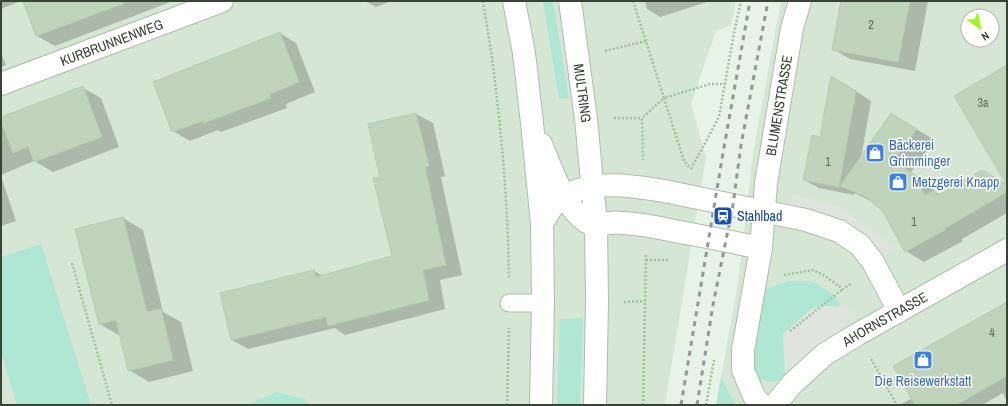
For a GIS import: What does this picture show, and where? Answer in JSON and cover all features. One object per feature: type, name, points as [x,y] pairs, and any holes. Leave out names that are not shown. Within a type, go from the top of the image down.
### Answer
[{"type":"street","name":"KURBRUNNENWEG","points":[[1,84],[222,1]]},
{"type":"street","points":[[514,1],[524,53],[542,224],[543,303],[541,405]]},
{"type":"street","name":"MULTRING","points":[[570,1],[586,119],[596,224],[597,302],[595,405]]},
{"type":"street","name":"BLUMENSTRASSE","points":[[761,405],[754,396],[743,370],[743,350],[761,248],[766,183],[792,28],[800,1]]},
{"type":"street","points":[[532,123],[555,179],[565,197],[582,218],[589,223],[596,224],[613,222],[646,225],[761,248]]},
{"type":"street","points":[[542,224],[553,206],[565,197],[580,189],[592,186],[617,185],[646,188],[806,220],[839,231],[860,245],[873,262],[899,311]]},
{"type":"street","name":"AHORNSTRASSE","points":[[775,405],[792,384],[825,354],[1007,250]]},
{"type":"lane","points":[[510,303],[543,303]]},
{"type":"path","points":[[483,1],[495,80],[505,183],[510,303],[507,405]]},
{"type":"path","points":[[633,1],[684,161],[691,169],[696,170]]},
{"type":"path","points":[[691,169],[719,117],[741,1]]},
{"type":"path","points":[[603,52],[646,41]]},
{"type":"path","points":[[646,188],[642,154],[642,118],[664,98],[710,84],[725,84]]},
{"type":"path","points":[[642,405],[646,225]]},
{"type":"path","points":[[72,263],[112,405]]},
{"type":"path","points":[[777,276],[813,270],[826,276],[843,289]]},
{"type":"path","points":[[790,331],[856,280]]},
{"type":"path","points":[[858,334],[897,405]]},
{"type":"shaded area","points":[[1,1],[736,1],[731,25],[716,31],[691,104],[706,157],[665,405],[1,405]]},
{"type":"shaded area","points":[[543,1],[553,1],[569,98],[559,99]]},
{"type":"shaded area","points":[[781,1],[1007,1],[1007,405],[716,405],[738,282],[753,154]]},
{"type":"shaded area","points":[[792,194],[840,207],[878,234],[893,247],[882,259],[793,207]]},
{"type":"shaded area","points":[[41,244],[91,405],[17,405],[1,352],[1,257]]},
{"type":"shaded area","points":[[788,281],[809,281],[819,285],[834,295],[840,306],[820,306],[785,376],[776,382],[767,381],[757,378],[751,364],[764,290]]},
{"type":"shaded area","points":[[820,306],[840,306],[856,311],[845,327],[785,376],[783,334],[811,309]]},
{"type":"shaded area","points":[[583,318],[580,405],[557,405],[560,319]]},
{"type":"shaded area","points":[[721,377],[735,405],[716,405]]},
{"type":"shaded area","points":[[277,392],[305,399],[309,405],[250,405],[251,403]]},
{"type":"building","points":[[23,1],[123,1],[123,4],[36,36]]},
{"type":"building","points":[[841,1],[910,1],[898,62],[832,50]]},
{"type":"building","points":[[280,32],[299,82],[270,94],[271,98],[204,123],[203,121],[172,132],[153,82]]},
{"type":"building","points":[[1007,65],[1007,192],[944,229],[945,230],[905,252],[883,212],[866,197],[840,186],[891,113],[917,129],[893,161],[913,174],[925,195],[934,190],[937,196],[982,170],[1006,184],[954,96]]},
{"type":"building","points":[[831,76],[856,91],[839,187],[803,180],[812,135],[820,137]]},
{"type":"building","points":[[83,86],[102,137],[34,162],[28,146],[13,153],[1,122],[1,117]]},
{"type":"building","points":[[416,113],[429,166],[425,167],[446,265],[423,270],[429,300],[328,326],[326,317],[231,340],[220,293],[314,270],[316,277],[392,256],[373,178],[380,178],[368,124]]},
{"type":"building","points":[[123,217],[147,312],[161,309],[173,360],[128,371],[116,320],[99,325],[75,229]]},
{"type":"building","points":[[1007,302],[1007,376],[956,405],[915,405],[893,366]]},
{"type":"railway","points":[[681,405],[750,1]]},
{"type":"railway","points":[[697,405],[713,305],[733,205],[741,145],[768,1]]},
{"type":"place","name":"Bäckerei Grimminger","points":[[875,153]]},
{"type":"place","name":"Metzgerei Knapp","points":[[898,182]]},
{"type":"place","name":"Stahlbad","points":[[723,216]]},
{"type":"place","name":"Die Reisewerkstatt","points":[[923,360]]}]
